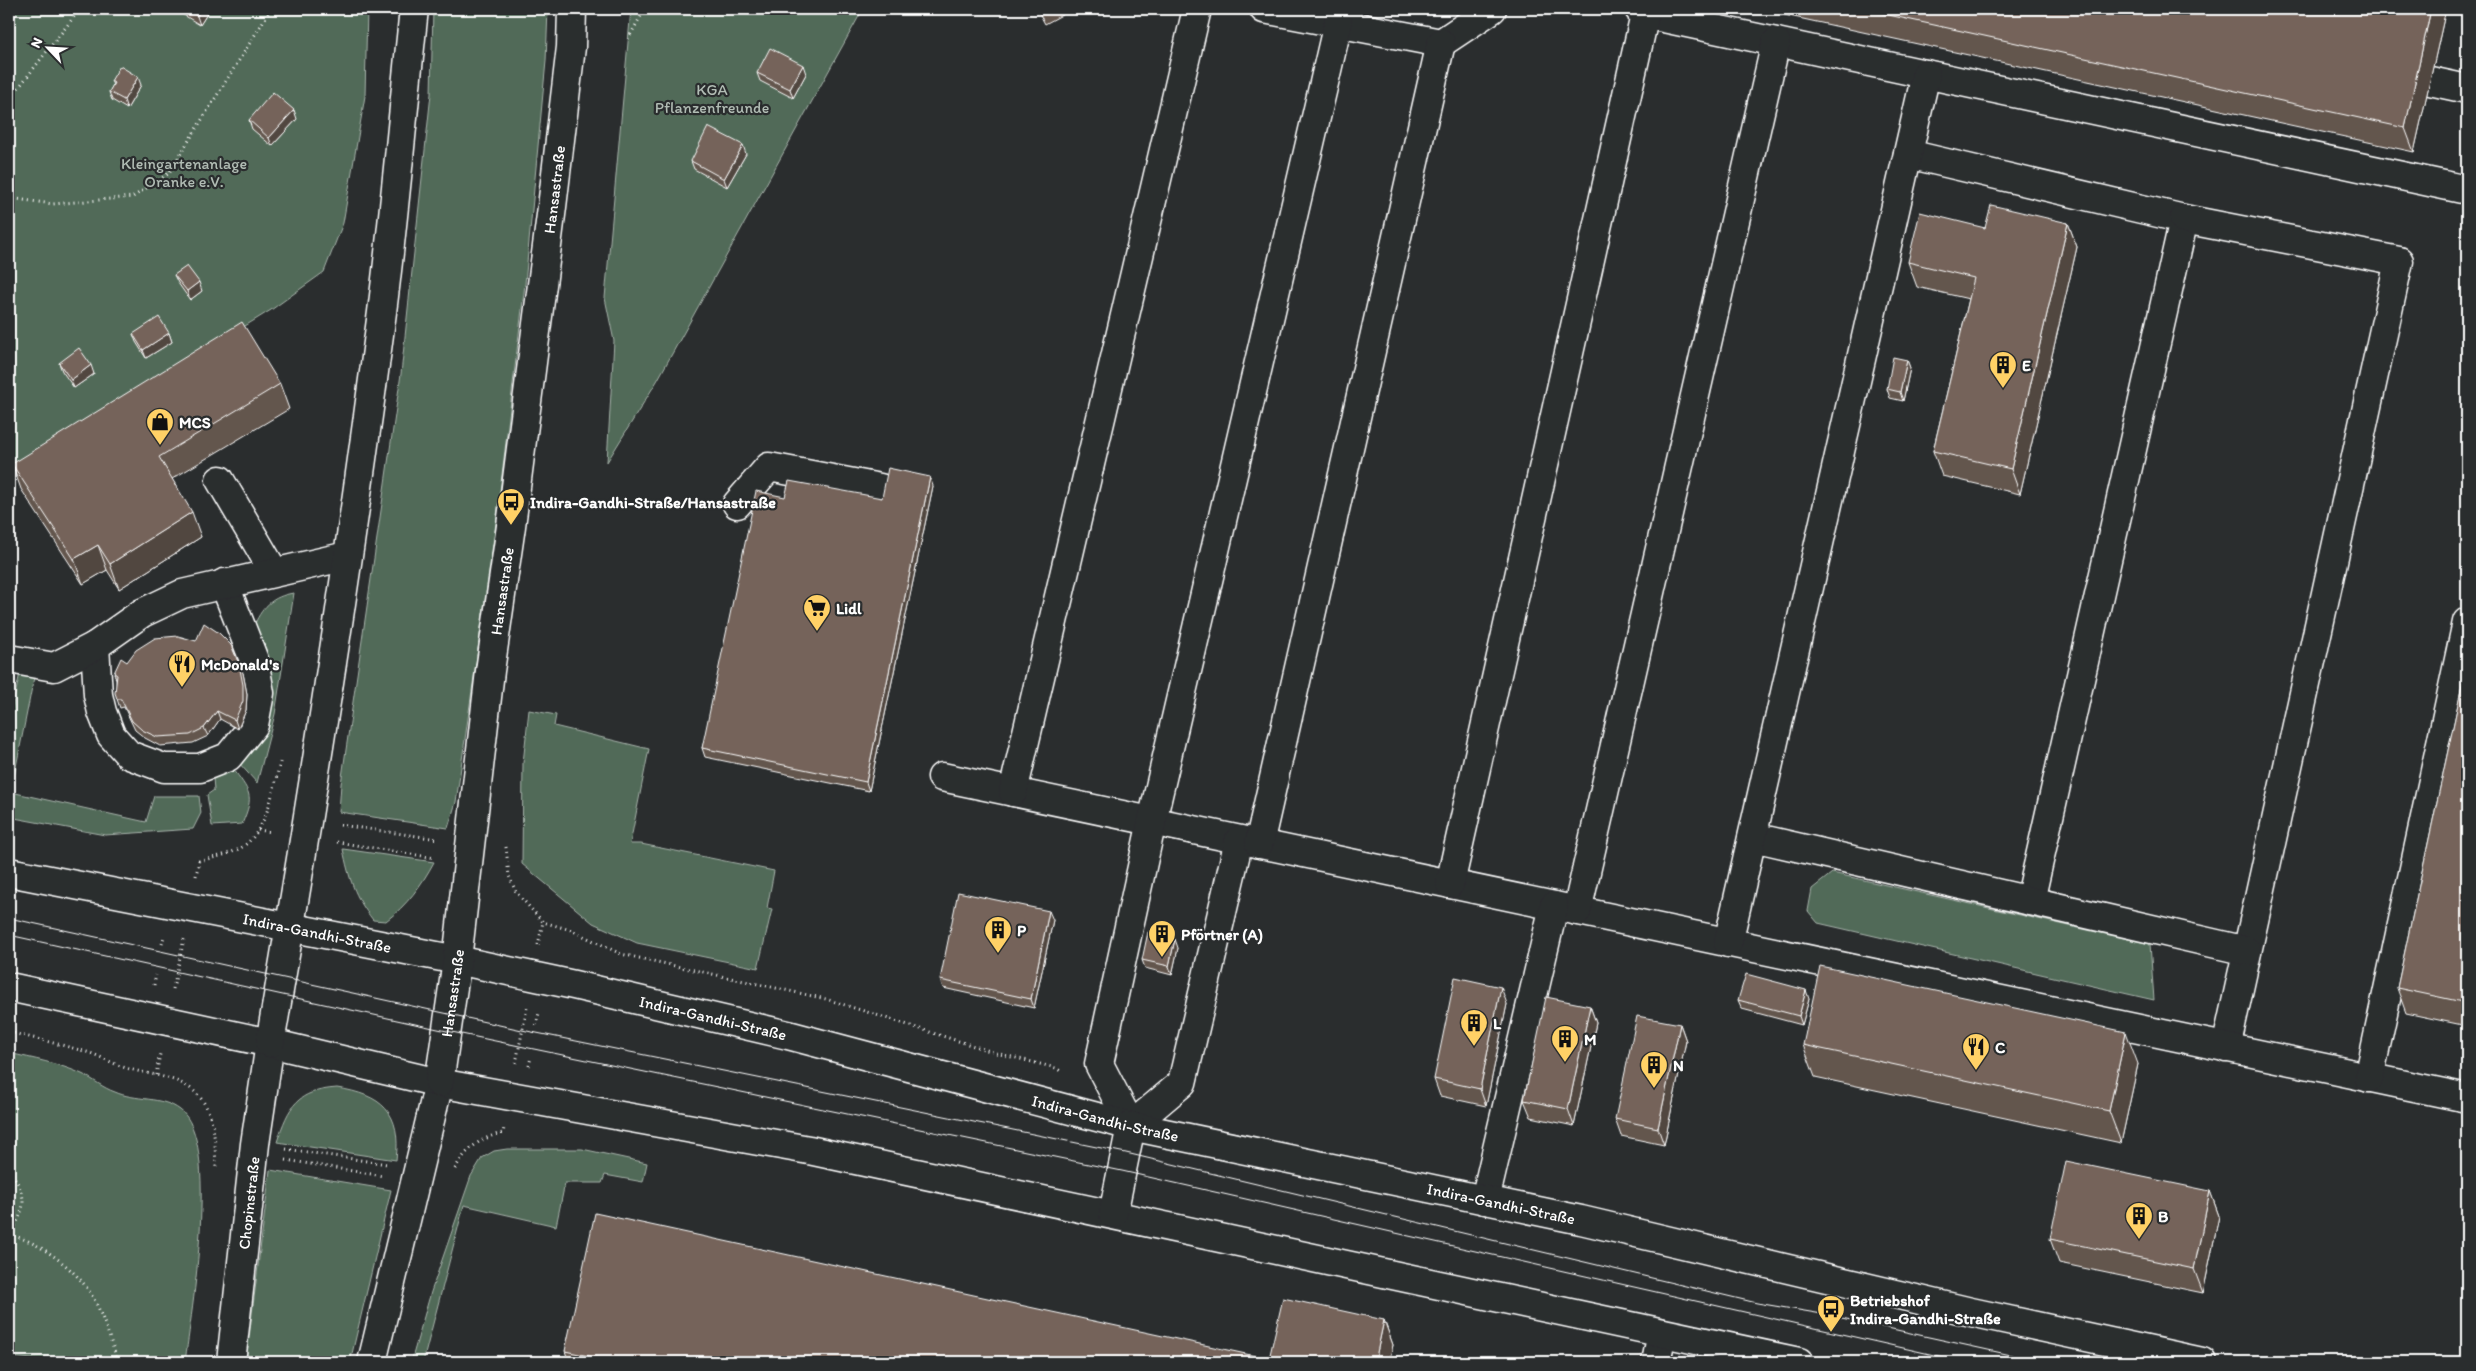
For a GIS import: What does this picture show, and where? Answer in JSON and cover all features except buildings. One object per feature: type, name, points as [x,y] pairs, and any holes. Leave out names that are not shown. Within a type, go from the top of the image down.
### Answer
[{"type":"main road","points":[[270,1043],[312,800],[382,310],[414,9]]},
{"type":"main road","name":"Hansastraße","points":[[439,1083],[457,960],[490,671],[551,217],[571,48],[572,9]]},
{"type":"main road","points":[[1013,792],[1197,9]]},
{"type":"main road","points":[[1264,9],[1441,44]]},
{"type":"main road","points":[[1113,1214],[1131,1126],[1182,1083],[1249,842],[1441,44],[1492,9]]},
{"type":"main road","points":[[1450,884],[1642,11],[1776,42],[2467,190]]},
{"type":"main road","points":[[1131,1126],[1099,1064],[1152,821],[1338,23]]},
{"type":"main road","points":[[1485,1200],[1566,908],[1776,42]]},
{"type":"main road","points":[[1728,943],[1926,74]]},
{"type":"main road","points":[[2430,81],[2467,89]]},
{"type":"main road","points":[[1908,154],[2184,219],[2399,261],[2226,1048]]},
{"type":"main road","points":[[2030,901],[2184,219]]},
{"type":"main road","points":[[738,504],[769,468],[880,488]]},
{"type":"main road","points":[[220,480],[274,572]]},
{"type":"main road","points":[[9,659],[54,667],[95,646],[142,613],[182,594],[347,556]]},
{"type":"main road","points":[[95,646],[98,695],[102,712],[111,735],[128,755],[164,768],[200,768],[228,757],[254,725],[260,693],[254,660],[224,583]]},
{"type":"main road","points":[[2369,1078],[2467,622]]},
{"type":"main road","points":[[942,777],[2467,1098]]},
{"type":"main road","points":[[1753,837],[2247,951]]},
{"type":"main road","name":"Indira-Gandhi-Straße","points":[[9,872],[457,960],[788,1034],[1131,1126],[1485,1200],[1971,1312],[2202,1362]]},
{"type":"main road","points":[[9,987],[270,1043],[439,1083],[809,1150],[1799,1362]]},
{"type":"main road","name":"Chopinstraße","points":[[231,1362],[255,1144],[270,1043]]},
{"type":"main road","points":[[372,1362],[439,1083]]},
{"type":"main road","points":[[1656,1362],[1662,1333]]},
{"type":"path","points":[[9,100],[80,9]]},
{"type":"path","points":[[9,198],[53,204],[133,197],[168,174],[271,9]]},
{"type":"path","points":[[628,38],[646,9]]},
{"type":"path","points":[[198,861],[241,848],[258,830],[266,813],[282,756]]},
{"type":"path","points":[[340,825],[444,840]]},
{"type":"path","points":[[258,830],[272,832]]},
{"type":"path","points":[[342,843],[437,858]]},
{"type":"path","points":[[507,869],[516,892],[543,922],[571,930],[621,954],[826,998],[996,1052],[1056,1068],[1064,1073]]},
{"type":"path","points":[[540,937],[543,922]]},
{"type":"path","points":[[173,990],[182,948]]},
{"type":"path","points":[[154,986],[156,975]]},
{"type":"path","points":[[518,1054],[526,1010]]},
{"type":"path","points":[[536,1025],[538,1013]]},
{"type":"path","points":[[9,1032],[92,1054],[118,1065],[156,1075],[186,1086],[197,1094],[205,1106],[213,1129],[219,1135]]},
{"type":"path","points":[[156,1075],[159,1061]]},
{"type":"path","points":[[285,1149],[391,1164]]},
{"type":"path","points":[[282,1160],[384,1176]]},
{"type":"path","points":[[9,1170],[22,1188],[23,1213],[9,1235],[21,1237],[61,1261],[91,1294],[118,1362]]},
{"type":"green space","name":"Kleingartenanlage Oranke e.V.","points":[[9,9],[367,9],[365,96],[343,223],[324,272],[271,310],[9,471]]},
{"type":"green space","points":[[433,9],[548,9],[546,61],[525,284],[497,516],[456,802],[448,828],[339,812],[341,784],[401,374],[431,94]]},
{"type":"green space","name":"KGA Pflanzenfreunde","points":[[631,9],[863,9],[657,381],[607,462],[614,341],[605,298]]},
{"type":"green space","points":[[294,593],[275,714],[257,783],[238,762],[253,628],[268,604],[279,597]]},
{"type":"green space","points":[[20,673],[34,677],[11,792],[146,822],[154,796],[199,796],[201,813],[193,829],[105,835],[9,817],[9,722]]},
{"type":"green space","points":[[529,710],[556,715],[554,726],[649,749],[630,844],[641,844],[774,871],[767,908],[772,909],[758,968],[637,943],[593,923],[522,864],[523,763]]},
{"type":"green space","points":[[232,767],[249,794],[246,814],[242,824],[212,826],[207,795],[214,790],[213,778]]},
{"type":"green space","points":[[343,849],[434,862],[419,887],[401,908],[386,921],[373,920],[361,903],[353,886]]},
{"type":"green space","points":[[1832,873],[2150,944],[2154,1000],[1818,923],[1808,911],[1812,889]]},
{"type":"green space","points":[[9,1053],[73,1070],[123,1095],[173,1106],[180,1110],[192,1127],[199,1155],[201,1190],[200,1229],[193,1307],[185,1362],[70,1362],[9,1357]]},
{"type":"green space","points":[[337,1088],[366,1095],[386,1109],[396,1129],[396,1160],[277,1142],[286,1118],[296,1102],[312,1092]]},
{"type":"green space","points":[[507,1149],[582,1149],[647,1163],[643,1182],[605,1175],[602,1183],[565,1183],[556,1226],[464,1205],[423,1362],[411,1362],[431,1292],[471,1176],[482,1158],[494,1151]]},
{"type":"green space","points":[[270,1170],[391,1190],[350,1362],[246,1362]]},
{"type":"tram line","points":[[9,918],[522,1030],[1126,1153],[1757,1303],[1828,1315],[2043,1362]]},
{"type":"tram line","points":[[9,935],[447,1031],[1122,1171],[1965,1362]]},
{"type":"place","name":"E","points":[[2003,389]]},
{"type":"place","name":"MCS","points":[[160,446]]},
{"type":"place","name":"Indira-Gandhi-Straße/Hansastraße","points":[[511,526]]},
{"type":"place","name":"Lidl","points":[[817,632]]},
{"type":"place","name":"McDonald's","points":[[182,688]]},
{"type":"place","name":"P","points":[[998,954]]},
{"type":"place","name":"Pförtner (A)","points":[[1162,958]]},
{"type":"place","name":"L","points":[[1474,1047]]},
{"type":"place","name":"M","points":[[1565,1063]]},
{"type":"place","name":"C","points":[[1976,1071]]},
{"type":"place","name":"N","points":[[1654,1089]]},
{"type":"place","name":"B","points":[[2139,1240]]},
{"type":"place","name":"Betriebshof Indira-Gandhi-Straße","points":[[1831,1333]]}]
